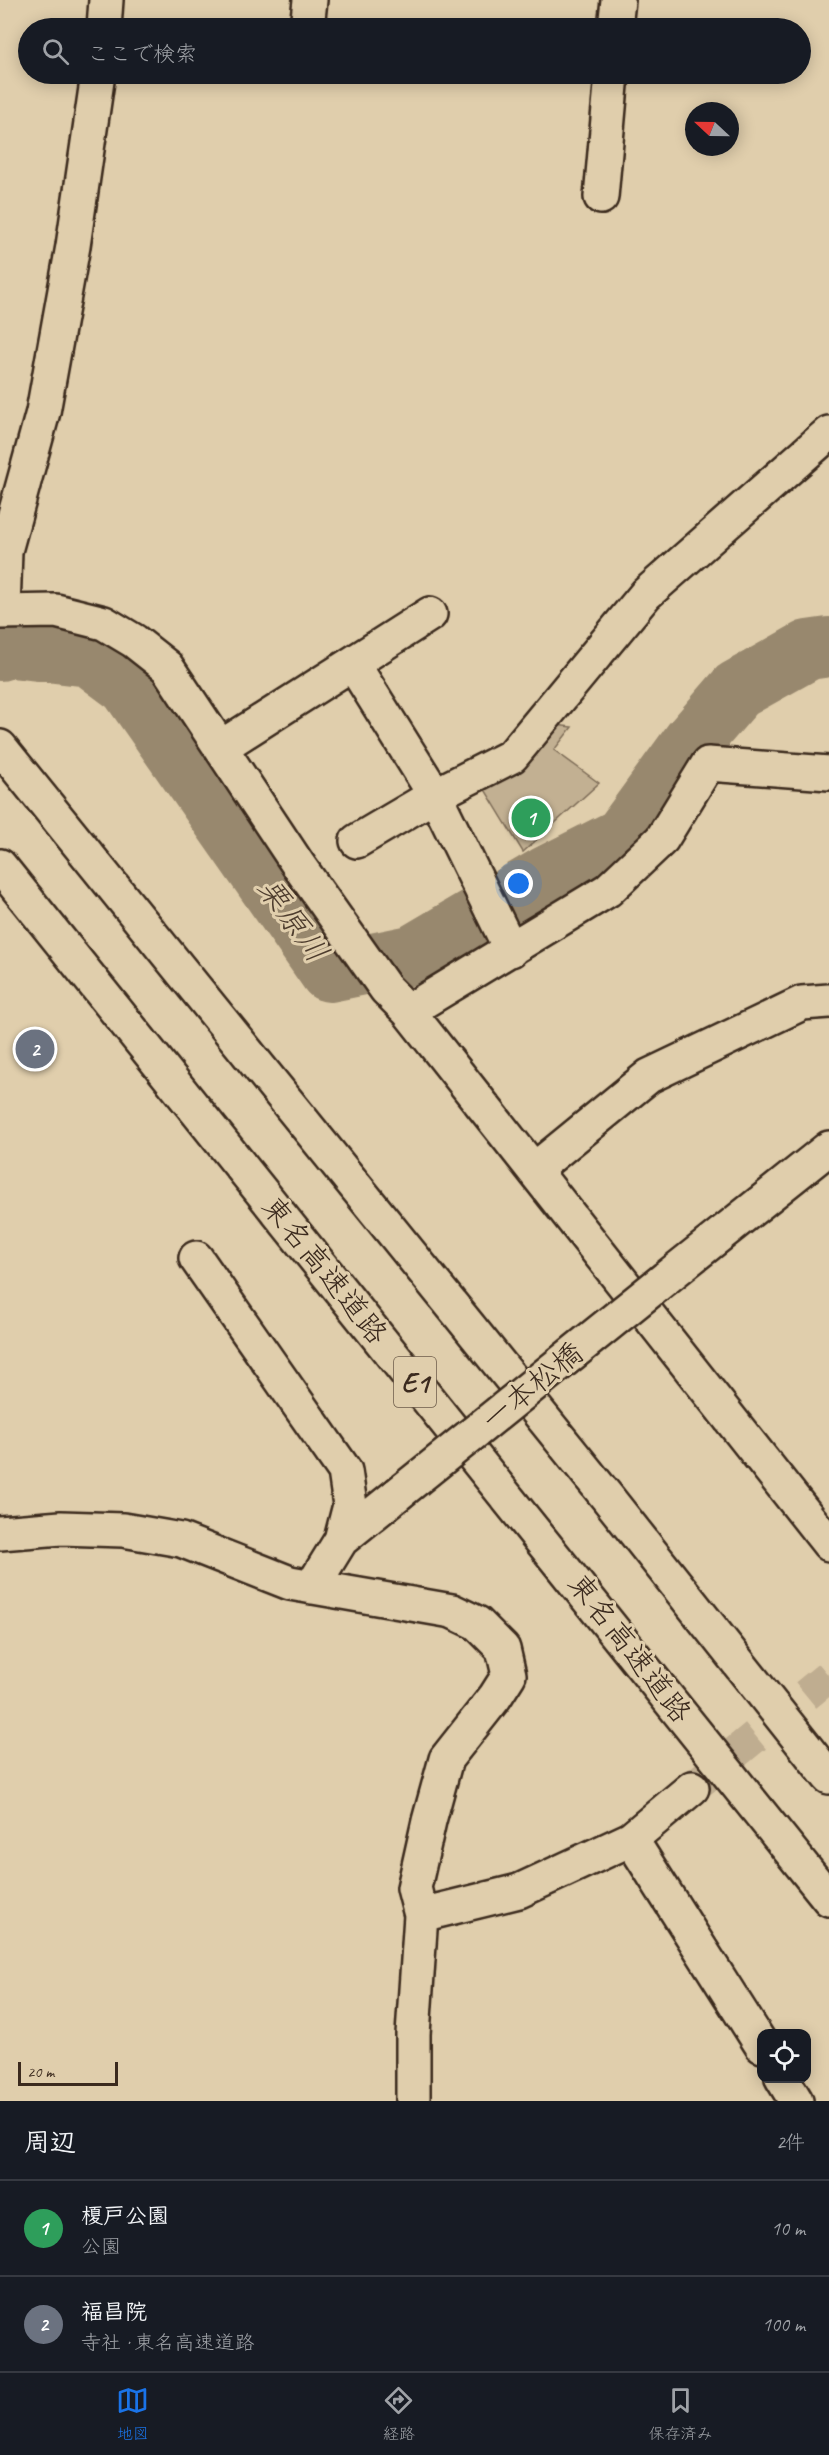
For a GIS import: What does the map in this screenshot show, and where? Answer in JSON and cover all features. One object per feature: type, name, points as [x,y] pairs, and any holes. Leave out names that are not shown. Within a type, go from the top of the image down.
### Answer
[{"type":"main road","points":[[105,18],[106,0]]},
{"type":"main road","points":[[308,18],[310,0]]},
{"type":"main road","points":[[616,18],[618,0]]},
{"type":"main road","points":[[97,84],[73,246],[43,412],[2,546],[1,611],[56,611],[104,623],[134,641],[167,667],[299,866],[397,1000],[829,1544]]},
{"type":"main road","points":[[601,197],[611,84]]},
{"type":"main road","points":[[357,841],[435,795],[512,756],[646,594],[829,433]]},
{"type":"main road","points":[[221,747],[430,614]]},
{"type":"main road","points":[[353,664],[435,795],[506,940]]},
{"type":"main road","points":[[0,747],[615,1507],[829,1777]]},
{"type":"main road","points":[[397,1000],[506,940],[608,890],[662,839],[708,764],[829,773]]},
{"type":"main road","name":"東名高速道路","points":[[0,866],[463,1443],[552,1550],[829,1899]]},
{"type":"main road","points":[[534,1170],[649,1076],[802,1003],[829,1001]]},
{"type":"main road","name":"一本松橋","points":[[341,1540],[829,1148]]},
{"type":"main road","points":[[196,1258],[345,1471],[350,1505],[341,1540],[312,1587]]},
{"type":"main road","points":[[0,1533],[61,1528],[135,1532],[181,1540],[290,1583],[452,1611],[477,1623],[503,1649],[509,1675],[495,1697],[446,1759],[414,1888],[421,1915],[413,2034],[413,2101]]},
{"type":"main road","points":[[421,1915],[519,1891],[631,1839],[692,1788]]},
{"type":"main road","points":[[631,1839],[757,2038]]},
{"type":"main road","points":[[785,2083],[796,2101]]},
{"type":"shaded area","points":[[556,725],[572,727],[554,750],[599,783],[523,852],[481,783]]},
{"type":"waterway","name":"栗原川","points":[[0,651],[4,647],[90,657],[129,686],[329,972],[412,955],[546,876],[623,837],[693,741],[737,690],[808,650],[829,647]]},
{"type":"tunnel","points":[[692,1788],[829,1676]]},
{"type":"place","name":"榎戸公園","points":[[531,818]]},
{"type":"place","name":"福昌院","points":[[35,1049]]}]
